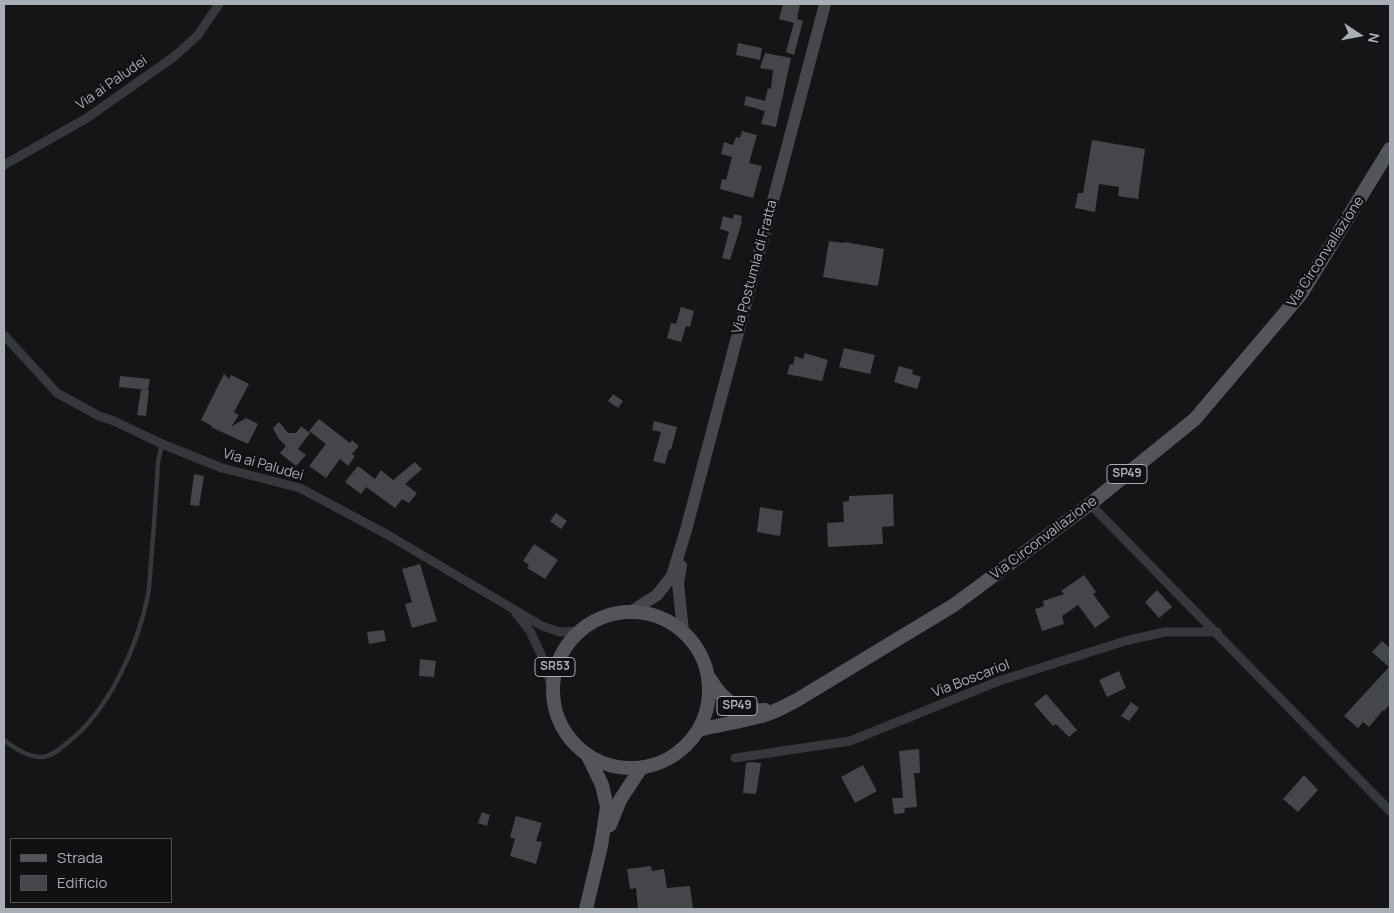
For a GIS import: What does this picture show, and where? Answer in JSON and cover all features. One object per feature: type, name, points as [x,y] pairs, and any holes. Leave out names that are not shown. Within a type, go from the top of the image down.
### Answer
[{"type":"main road","name":"Via Postumia di Fratta","points":[[632,611],[657,596],[672,576],[686,530],[825,4]]},
{"type":"main road","name":"Via Circonvallazione","points":[[699,730],[732,721],[758,717],[779,710],[954,605],[1090,504],[1195,420],[1302,294],[1390,149]]},
{"type":"main road","name":"Via Postumia di Fratta","points":[[683,631],[678,583],[686,530]]},
{"type":"main road","name":"SR53","points":[[632,611],[651,613],[668,620],[683,631],[699,651],[708,676],[710,694],[699,730],[684,748],[664,762],[641,768],[623,769],[604,764],[588,756],[568,738],[556,714],[552,688],[556,667],[565,647],[579,631],[595,620],[613,613],[632,611]]},
{"type":"main road","name":"SP49","points":[[708,676],[718,693],[729,702],[744,709],[779,710]]},
{"type":"main road","name":"SR53","points":[[586,909],[601,846],[607,807],[602,785],[588,756]]},
{"type":"main road","name":"SR53","points":[[601,846],[620,800],[641,768]]},
{"type":"street","name":"Via ai Paludei","points":[[4,164],[87,118],[176,56],[198,35],[220,4]]},
{"type":"street","name":"Via ai Paludei","points":[[4,335],[57,393],[99,416],[222,468],[300,488],[388,535],[542,626],[560,632],[579,631]]},
{"type":"street","points":[[1090,504],[1390,811]]},
{"type":"street","points":[[513,609],[530,631],[543,659],[552,688]]},
{"type":"street","name":"Via Boscariol","points":[[735,758],[850,742],[999,682],[1125,641],[1166,632],[1217,632]]},
{"type":"lane","points":[[4,740],[12,747],[31,756],[43,757],[58,751],[76,736],[100,707],[117,681],[132,649],[148,596],[158,462],[162,444]]},
{"type":"building","points":[[783,4],[800,4],[797,19],[803,21],[794,55],[786,52],[794,23],[779,19]]},
{"type":"building","points":[[738,43],[762,48],[760,60],[736,55]]},
{"type":"building","points":[[765,53],[791,58],[776,127],[761,124],[765,111],[744,105],[746,96],[765,101],[768,88],[771,89],[773,70],[760,68]]},
{"type":"building","points":[[742,131],[757,135],[749,163],[762,166],[753,198],[720,189],[722,179],[726,180],[732,157],[721,154],[724,142],[733,145],[736,137],[740,138]]},
{"type":"building","points":[[1092,140],[1145,149],[1138,199],[1118,196],[1119,187],[1099,184],[1095,212],[1075,208],[1078,193],[1083,193]]},
{"type":"building","points":[[734,214],[742,216],[742,222],[730,260],[722,258],[729,232],[720,229],[723,216],[733,219]]},
{"type":"building","points":[[829,241],[884,249],[878,286],[823,277]]},
{"type":"building","points":[[681,307],[694,311],[690,327],[686,326],[681,342],[667,338],[671,323],[676,324]]},
{"type":"building","points":[[844,348],[875,355],[870,374],[839,367]]},
{"type":"building","points":[[805,353],[828,360],[822,381],[787,374],[790,364],[793,365],[795,356],[803,359]]},
{"type":"building","points":[[899,366],[913,370],[912,374],[921,377],[917,389],[894,382]]},
{"type":"building","points":[[224,374],[229,379],[231,375],[249,384],[234,412],[239,415],[231,427],[246,418],[258,424],[248,444],[211,427],[201,420]]},
{"type":"building","points":[[120,376],[150,379],[148,390],[119,387]]},
{"type":"building","points":[[141,389],[149,390],[146,416],[137,415]]},
{"type":"building","points":[[613,394],[623,401],[618,408],[608,401]]},
{"type":"building","points":[[319,419],[350,443],[352,440],[359,446],[352,454],[355,456],[348,466],[340,459],[326,478],[309,466],[326,444],[309,431]]},
{"type":"building","points":[[654,421],[677,427],[665,464],[653,461],[661,432],[652,430]]},
{"type":"building","points":[[279,422],[288,433],[296,433],[301,426],[310,433],[298,449],[306,455],[296,466],[280,453],[286,446],[278,438],[273,428]]},
{"type":"building","points":[[415,462],[422,469],[405,484],[417,493],[409,503],[402,499],[395,508],[366,487],[361,494],[345,482],[358,466],[375,479],[381,470],[393,480]]},
{"type":"building","points":[[194,474],[204,476],[199,506],[190,505]]},
{"type":"building","points":[[893,494],[894,526],[882,527],[883,544],[828,547],[827,523],[844,522],[843,502],[849,501],[849,496]]},
{"type":"building","points":[[760,507],[783,511],[780,536],[757,532]]},
{"type":"building","points":[[556,513],[567,521],[561,529],[550,521]]},
{"type":"building","points":[[534,544],[558,560],[545,579],[527,568],[529,565],[523,561]]},
{"type":"building","points":[[420,564],[437,621],[412,628],[405,604],[412,602],[402,569]]},
{"type":"building","points":[[1084,575],[1096,592],[1093,594],[1110,617],[1095,628],[1078,605],[1062,616],[1064,624],[1042,631],[1035,609],[1044,606],[1043,601],[1064,594],[1061,591]]},
{"type":"building","points":[[1157,590],[1172,607],[1159,618],[1145,602]]},
{"type":"building","points":[[384,630],[386,641],[369,644],[367,632]]},
{"type":"building","points":[[1382,641],[1390,648],[1390,704],[1369,727],[1363,722],[1358,728],[1344,716],[1389,667],[1372,652]]},
{"type":"building","points":[[420,659],[436,661],[434,677],[419,676]]},
{"type":"building","points":[[1119,671],[1126,688],[1107,697],[1099,680]]},
{"type":"building","points":[[1046,694],[1077,730],[1069,737],[1056,724],[1053,726],[1034,704]]},
{"type":"building","points":[[1131,702],[1139,708],[1129,721],[1121,716]]},
{"type":"building","points":[[919,749],[920,773],[914,773],[917,807],[905,808],[904,813],[894,814],[892,798],[903,798],[899,751]]},
{"type":"building","points":[[746,763],[761,763],[756,794],[743,793]]},
{"type":"building","points":[[863,765],[877,791],[855,803],[841,777]]},
{"type":"building","points":[[1304,775],[1318,790],[1298,812],[1283,799]]},
{"type":"building","points":[[482,812],[490,815],[487,826],[478,823]]},
{"type":"building","points":[[516,816],[542,823],[536,841],[542,842],[536,864],[510,856],[515,839],[510,837]]},
{"type":"building","points":[[651,866],[652,871],[664,869],[667,888],[690,886],[693,909],[638,909],[636,888],[630,889],[627,869]]}]
